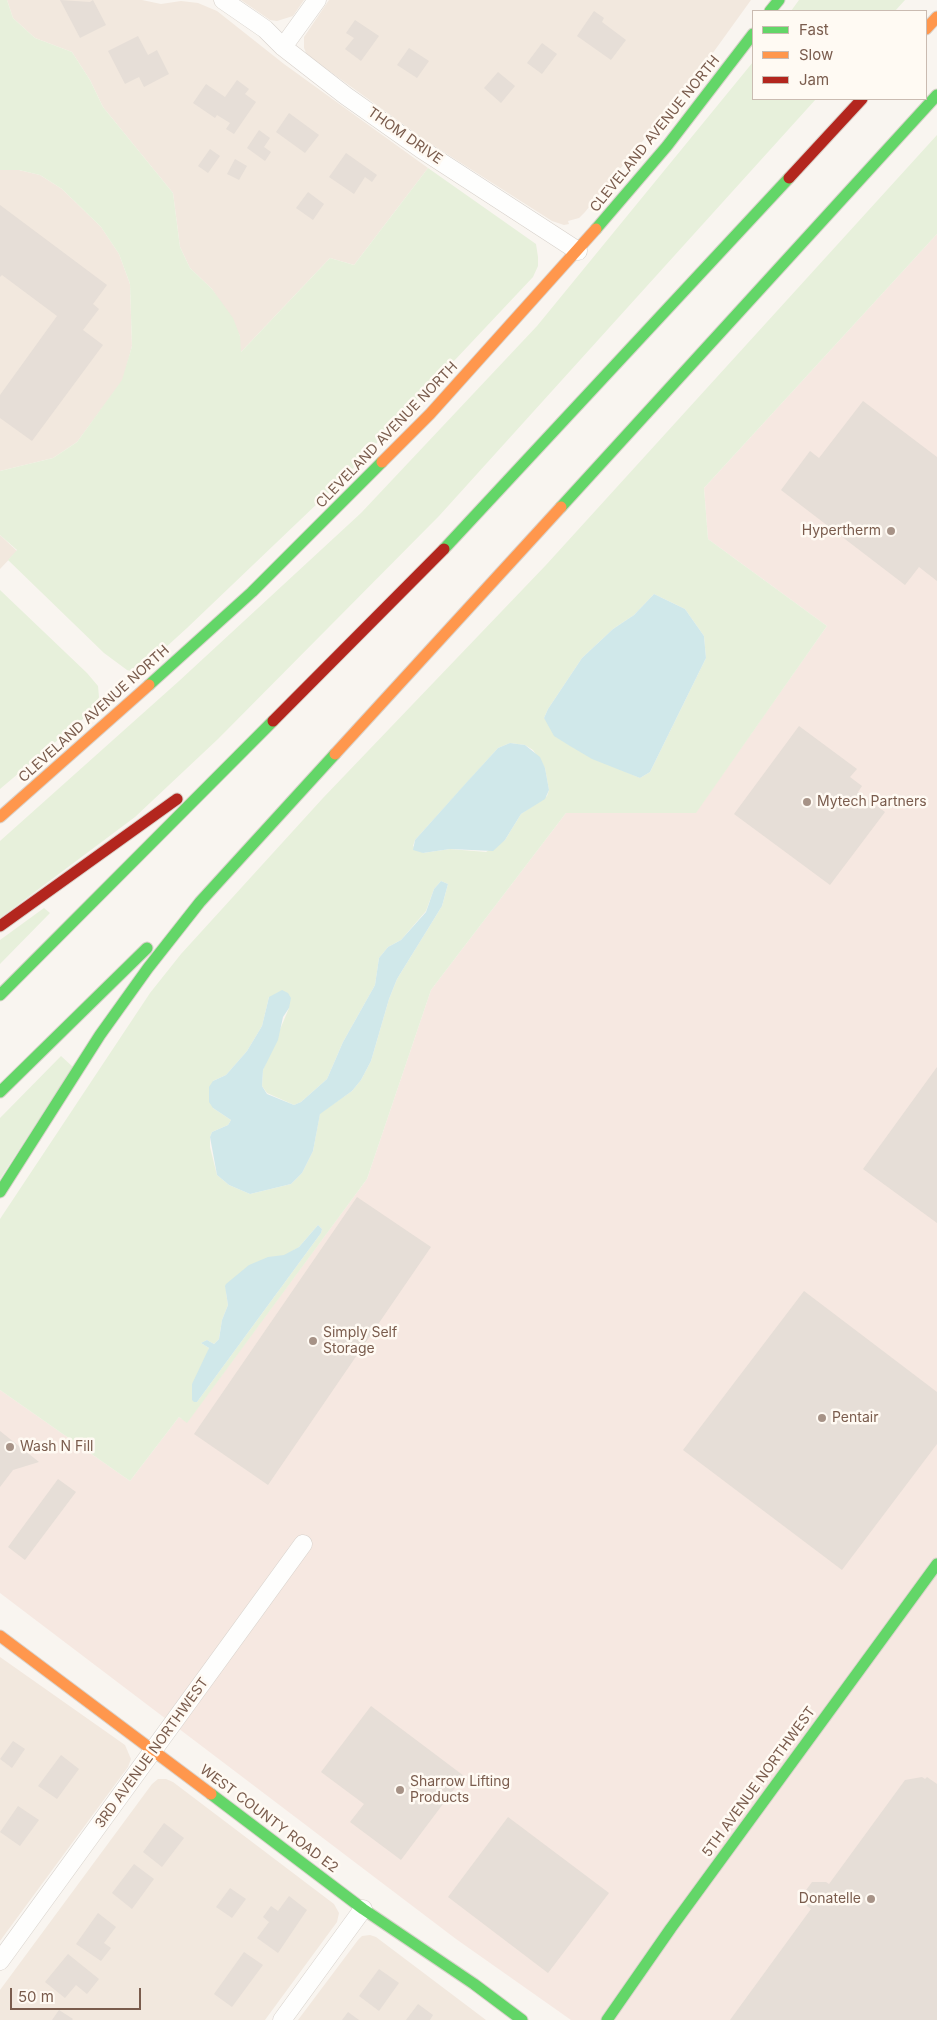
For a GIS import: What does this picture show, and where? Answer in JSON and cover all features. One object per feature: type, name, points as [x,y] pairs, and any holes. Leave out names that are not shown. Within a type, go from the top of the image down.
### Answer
[{"type":"main road","points":[[771,10],[779,0]]},
{"type":"main road","points":[[927,28],[937,17]]},
{"type":"main road","name":"CLEVELAND AVENUE NORTH","points":[[0,817],[132,702],[321,524],[436,407],[578,251],[667,146],[752,35]]},
{"type":"main road","points":[[0,1192],[116,1013],[177,931],[239,858],[937,95]]},
{"type":"main road","points":[[0,995],[464,529],[861,100]]},
{"type":"main road","points":[[0,926],[241,753]]},
{"type":"main road","points":[[0,1092],[239,858]]},
{"type":"main road","name":"5TH AVENUE NORTHWEST","points":[[607,2020],[671,1928],[937,1564]]},
{"type":"main road","name":"WEST COUNTY ROAD E2","points":[[1,1634],[363,1909],[474,1984],[522,2020]]},
{"type":"street","name":"THOM DRIVE","points":[[223,0],[265,29],[283,47],[414,144],[578,251]]},
{"type":"street","points":[[283,47],[317,0]]},
{"type":"street","name":"3RD AVENUE NORTHWEST","points":[[0,1961],[303,1544]]},
{"type":"street","points":[[282,2020],[363,1909]]},
{"type":"shaded area","points":[[7,0],[142,0],[161,4],[181,1],[198,3],[217,11],[284,64],[428,168],[354,265],[330,258],[240,353],[240,336],[212,289],[190,268],[180,247],[173,193],[103,107],[90,80],[72,52],[35,38],[13,18]]},
{"type":"shaded area","points":[[241,0],[304,0],[293,16],[277,21],[270,20]]},
{"type":"shaded area","points":[[329,0],[751,0],[702,68],[585,212],[579,218],[568,221],[569,224],[564,225],[552,221],[425,140],[307,55],[304,48],[304,37]]},
{"type":"shaded area","points":[[0,170],[19,170],[40,175],[62,189],[101,227],[119,254],[130,284],[132,346],[123,380],[77,442],[53,458],[0,471]]},
{"type":"shaded area","points":[[937,234],[937,2020],[571,2020],[456,1939],[0,1593],[0,1390],[130,1481],[179,1417],[187,1422],[367,1179],[431,990],[566,813],[696,812],[827,626],[708,539],[704,488]]},
{"type":"shaded area","points":[[0,535],[17,551],[0,569]]},
{"type":"shaded area","points":[[0,1657],[125,1745],[131,1759],[128,1767],[0,1941]]},
{"type":"shaded area","points":[[158,1779],[166,1779],[173,1782],[334,1904],[339,1913],[337,1922],[265,2020],[0,2020],[0,1990],[152,1784]]},
{"type":"shaded area","points":[[370,1935],[376,1937],[486,2020],[298,2020],[358,1940],[362,1936]]},
{"type":"green space","points":[[0,0],[7,0],[13,18],[35,38],[72,52],[90,80],[103,107],[173,193],[180,247],[190,268],[212,289],[233,318],[240,336],[241,352],[330,258],[354,265],[428,168],[536,244],[538,266],[533,277],[342,480],[187,628],[142,669],[134,672],[127,670],[104,653],[8,560],[17,550],[0,535],[0,471],[53,458],[77,442],[122,380],[132,346],[130,284],[119,254],[101,227],[62,189],[40,175],[19,170],[0,170]]},
{"type":"green space","points":[[799,0],[905,0],[896,10],[792,10]]},
{"type":"green space","points":[[752,63],[752,100],[815,100],[439,516],[218,739],[135,817],[0,918],[0,841],[179,681],[361,513],[537,326]]},
{"type":"green space","points":[[937,135],[937,234],[704,488],[708,539],[827,626],[696,813],[566,813],[431,990],[367,1179],[187,1423],[179,1417],[130,1481],[0,1390],[0,1219],[150,993],[181,954],[323,798],[546,565]],"holes":[[[654,594],[685,609],[704,636],[706,658],[650,772],[640,778],[619,769],[544,718],[582,658],[613,629],[634,615]],[[510,743],[525,745],[533,750],[545,768],[549,790],[547,796],[521,814],[505,840],[486,852],[450,849],[423,853],[413,846],[415,840],[498,748]],[[441,881],[448,884],[442,906],[397,979],[389,999],[371,1061],[361,1080],[352,1091],[320,1113],[313,1151],[302,1173],[291,1184],[250,1194],[229,1185],[217,1175],[210,1147],[212,1132],[228,1125],[231,1120],[213,1108],[213,1081],[226,1075],[247,1051],[262,1026],[269,997],[289,1008],[263,1070],[262,1086],[267,1093],[294,1105],[301,1102],[327,1079],[343,1042],[375,985],[379,958],[388,947],[401,940],[426,911],[434,889]],[[318,1225],[322,1229],[321,1233],[197,1402],[209,1348],[201,1343],[207,1340],[214,1344],[219,1339],[222,1320],[228,1305],[226,1292],[299,1247]]]},
{"type":"green space","points":[[0,590],[87,673],[98,686],[99,697],[97,707],[0,789]]},
{"type":"green space","points":[[44,908],[50,913],[0,964],[0,940]]},
{"type":"green space","points":[[61,1056],[73,1067],[0,1179],[0,1118]]},
{"type":"water","points":[[654,594],[685,609],[704,636],[706,658],[650,772],[640,778],[592,759],[554,736],[544,718],[582,658],[613,629],[634,615]]},
{"type":"water","points":[[510,743],[525,745],[540,757],[545,768],[549,790],[545,799],[521,814],[505,840],[493,851],[450,849],[423,853],[413,850],[415,840],[466,783],[498,748]]},
{"type":"water","points":[[441,881],[448,884],[442,906],[397,979],[389,999],[371,1061],[361,1080],[352,1091],[320,1114],[313,1151],[302,1173],[291,1184],[250,1194],[229,1185],[217,1175],[210,1137],[212,1132],[228,1125],[231,1120],[213,1108],[209,1102],[209,1087],[213,1081],[226,1075],[247,1051],[262,1026],[269,997],[282,990],[288,993],[291,998],[289,1008],[283,1017],[278,1040],[263,1070],[262,1086],[267,1094],[294,1105],[301,1102],[327,1079],[343,1042],[375,985],[379,958],[388,947],[401,940],[426,912],[434,889]]},
{"type":"water","points":[[318,1225],[322,1229],[321,1233],[197,1402],[194,1402],[192,1400],[192,1384],[209,1348],[201,1343],[207,1340],[214,1344],[219,1339],[222,1320],[228,1305],[226,1284],[249,1265],[268,1257],[284,1255],[299,1247]]},
{"type":"building","points":[[60,0],[90,2],[93,0],[106,25],[80,38]]},
{"type":"building","points":[[594,11],[604,18],[602,22],[626,40],[611,60],[577,36]]},
{"type":"building","points":[[355,20],[379,36],[361,61],[345,49],[354,38],[346,33]]},
{"type":"building","points":[[138,36],[148,55],[157,50],[169,74],[144,87],[139,77],[125,84],[108,51]]},
{"type":"building","points":[[542,43],[557,54],[542,74],[527,63]]},
{"type":"building","points":[[409,48],[429,61],[417,78],[397,65]]},
{"type":"building","points":[[498,72],[515,86],[501,103],[484,88]]},
{"type":"building","points":[[237,80],[249,89],[245,94],[256,102],[234,134],[226,129],[230,123],[217,115],[215,118],[193,103],[206,84],[225,97]]},
{"type":"building","points":[[289,113],[319,135],[305,153],[276,132]]},
{"type":"building","points":[[259,130],[270,138],[264,147],[271,152],[265,161],[247,148]]},
{"type":"building","points":[[210,149],[220,156],[208,173],[198,166]]},
{"type":"building","points":[[346,153],[377,175],[372,182],[365,177],[354,194],[329,177]]},
{"type":"building","points":[[235,159],[247,166],[239,180],[227,174]]},
{"type":"building","points":[[308,192],[324,204],[313,220],[296,208]]},
{"type":"building","points":[[0,205],[107,285],[93,304],[99,309],[83,330],[103,345],[32,441],[0,418],[0,395],[57,316],[2,275],[0,277]]},
{"type":"building","points":[[863,401],[937,457],[937,581],[919,567],[905,585],[781,490],[810,451],[819,458]]},
{"type":"building","name":"Mytech Partners","points":[[799,726],[857,769],[850,777],[862,786],[858,792],[885,812],[830,885],[734,814]]},
{"type":"building","points":[[937,1067],[937,1223],[863,1169]]},
{"type":"building","name":"Simply Self Storage","points":[[357,1197],[431,1247],[268,1485],[194,1434]]},
{"type":"building","name":"Pentair","points":[[804,1291],[937,1392],[937,1444],[842,1570],[683,1450]]},
{"type":"building","name":"Wash N Fill","points":[[0,1431],[39,1462],[13,1470],[0,1487]]},
{"type":"building","points":[[58,1479],[76,1492],[25,1560],[8,1547]]},
{"type":"building","name":"Sharrow Lifting Products","points":[[371,1706],[464,1776],[401,1860],[350,1822],[364,1804],[321,1772]]},
{"type":"building","points":[[13,1741],[25,1749],[12,1768],[0,1759]]},
{"type":"building","points":[[61,1755],[79,1769],[57,1799],[38,1786]]},
{"type":"building","name":"Donatelle","points":[[922,1777],[925,1779],[927,1777],[937,1784],[937,2020],[730,2020],[811,1909],[807,1906],[804,1893],[812,1882],[826,1882],[829,1884],[905,1780]]},
{"type":"building","points":[[18,1806],[39,1820],[20,1846],[0,1832]]},
{"type":"building","points":[[508,1817],[609,1893],[548,1973],[448,1897]]},
{"type":"building","points":[[164,1823],[184,1838],[162,1867],[143,1852]]},
{"type":"building","points":[[134,1864],[154,1879],[132,1909],[112,1893]]},
{"type":"building","points":[[230,1888],[246,1899],[232,1918],[216,1907]]},
{"type":"building","points":[[289,1896],[307,1910],[278,1953],[257,1938],[269,1922],[263,1917],[271,1906],[278,1911]]},
{"type":"building","points":[[98,1913],[116,1927],[104,1943],[111,1948],[101,1961],[76,1944]]},
{"type":"building","points":[[244,1952],[263,1965],[232,2007],[214,1994]]},
{"type":"building","points":[[68,1954],[99,1979],[87,1994],[76,1985],[65,1998],[45,1982]]},
{"type":"building","points":[[379,1969],[399,1983],[379,2011],[359,1996]]},
{"type":"building","points":[[418,2004],[433,2015],[430,2020],[406,2020]]},
{"type":"building","points":[[59,2010],[73,2019],[52,2020]]},
{"type":"building","points":[[348,2012],[359,2020],[342,2020]]},
{"type":"traffic: fast","points":[[771,10],[779,0]]},
{"type":"traffic: fast","points":[[596,229],[667,146],[752,35]]},
{"type":"traffic: fast","points":[[561,507],[937,95]]},
{"type":"traffic: fast","points":[[444,549],[789,178]]},
{"type":"traffic: fast","points":[[149,685],[252,592],[382,462]]},
{"type":"traffic: fast","points":[[0,995],[273,721]]},
{"type":"traffic: fast","points":[[0,1192],[100,1035],[148,968],[200,902],[335,754]]},
{"type":"traffic: fast","points":[[0,1092],[147,948]]},
{"type":"traffic: fast","points":[[607,2020],[671,1928],[937,1564]]},
{"type":"traffic: fast","points":[[211,1794],[363,1909],[474,1984],[522,2020]]},
{"type":"traffic: slow","points":[[927,28],[937,17]]},
{"type":"traffic: slow","points":[[382,462],[430,414],[596,229]]},
{"type":"traffic: slow","points":[[335,754],[561,507]]},
{"type":"traffic: slow","points":[[0,817],[149,685]]},
{"type":"traffic: slow","points":[[0,1636],[211,1794]]},
{"type":"traffic: jam","points":[[789,178],[861,100]]},
{"type":"traffic: jam","points":[[273,721],[444,549]]},
{"type":"traffic: jam","points":[[0,926],[177,799]]},
{"type":"place","name":"Hypertherm","points":[[891,531]]},
{"type":"place","name":"Mytech Partners","points":[[807,802]]},
{"type":"place","name":"Simply Self Storage","points":[[313,1341]]},
{"type":"place","name":"Pentair","points":[[822,1418]]},
{"type":"place","name":"Wash N Fill","points":[[10,1447]]},
{"type":"place","name":"Sharrow Lifting Products","points":[[400,1790]]},
{"type":"place","name":"Donatelle","points":[[871,1899]]}]
